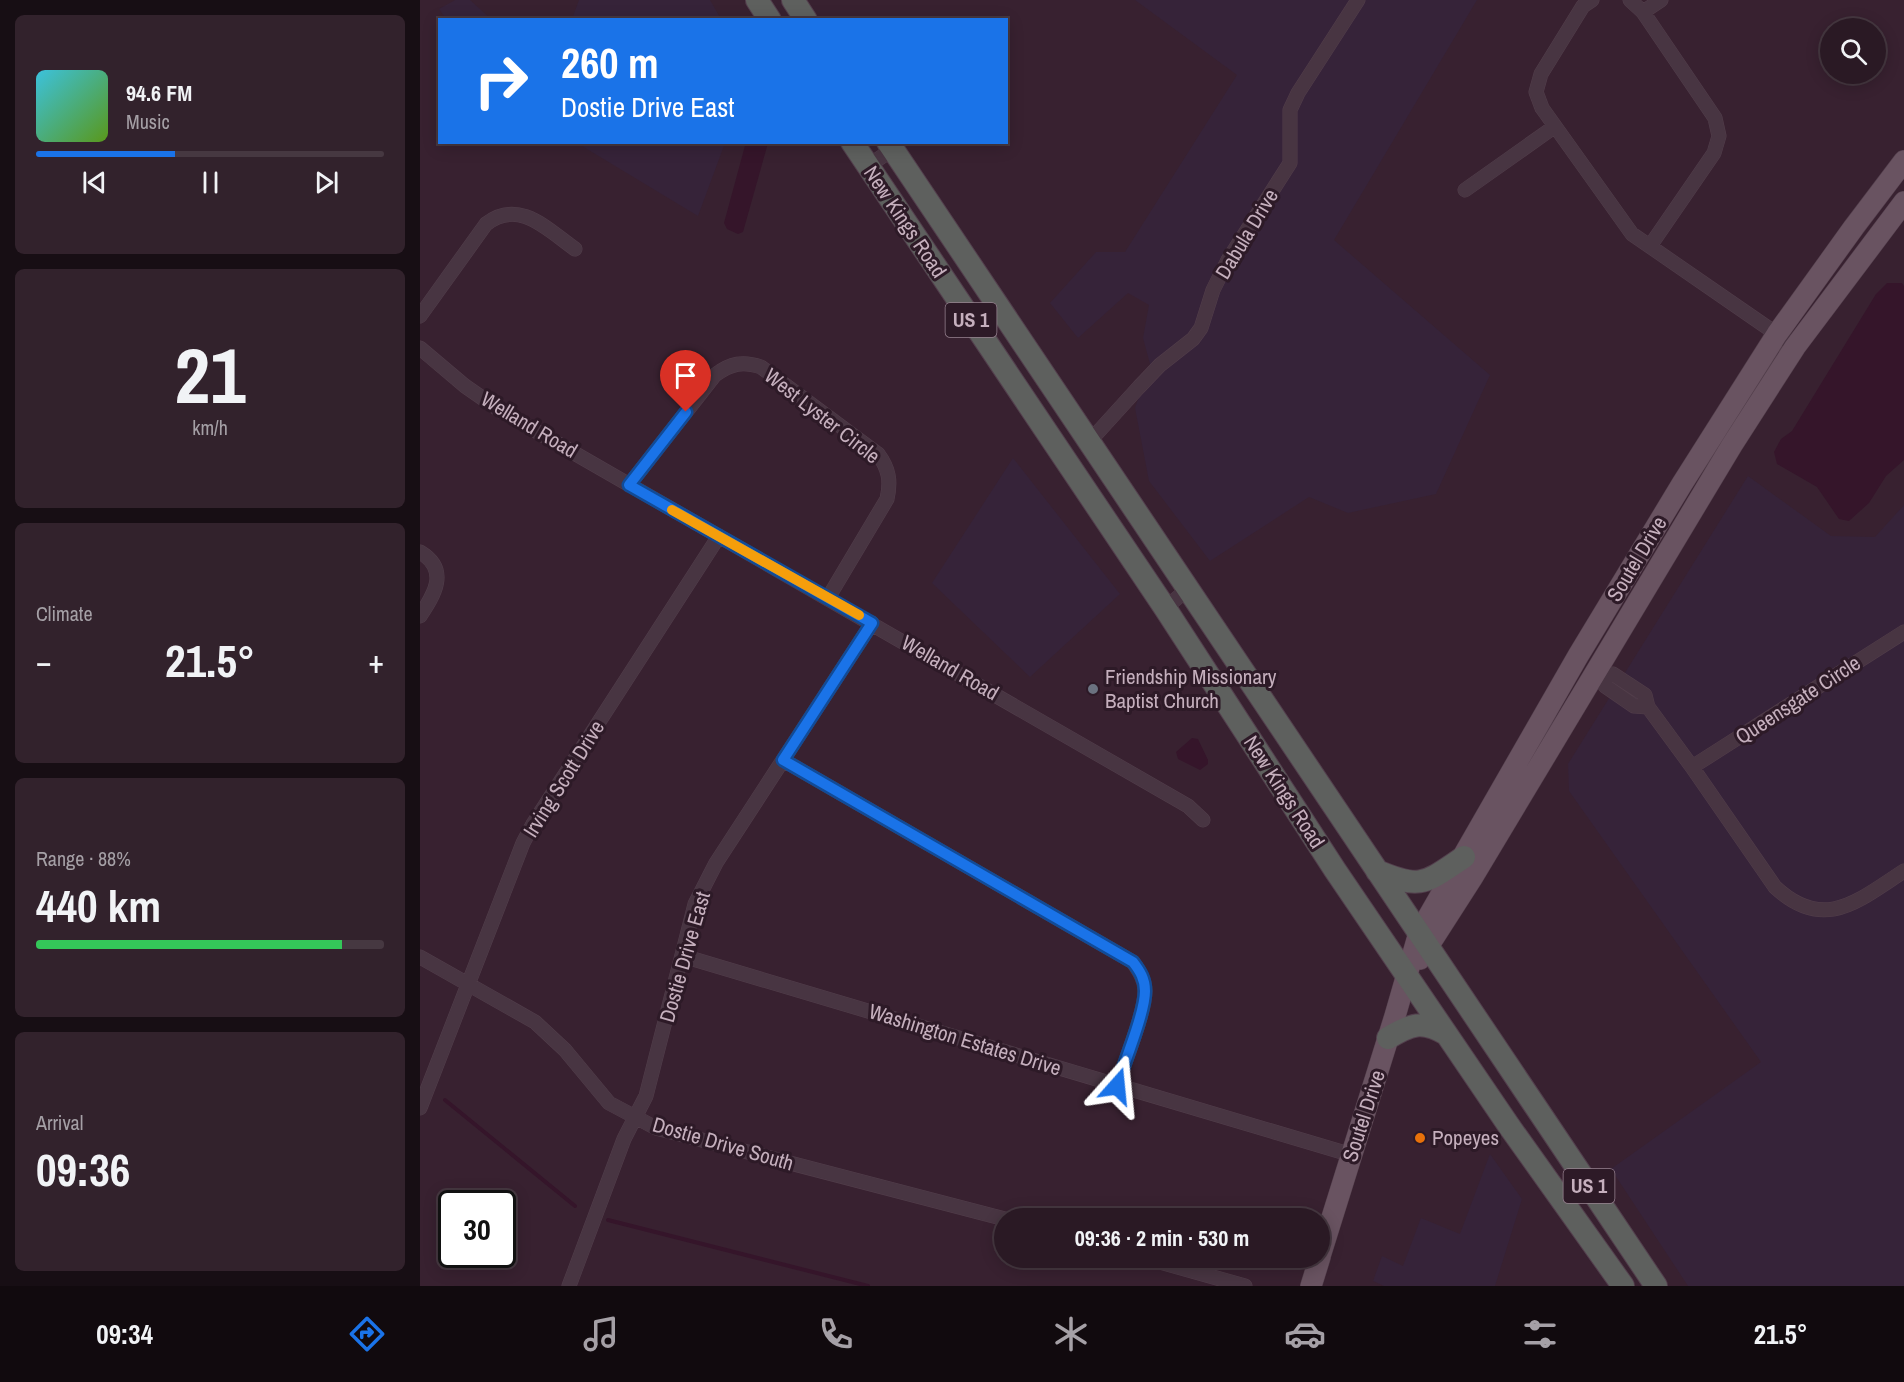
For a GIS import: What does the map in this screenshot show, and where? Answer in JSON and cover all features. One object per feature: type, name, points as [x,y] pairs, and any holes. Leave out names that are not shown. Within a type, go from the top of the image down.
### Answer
[{"type":"highway","points":[[757,0],[769,18]]},
{"type":"highway","points":[[793,0],[805,18]]},
{"type":"highway","name":"New Kings Road","points":[[853,144],[1165,608],[1320,848],[1446,1034],[1622,1285]]},
{"type":"highway","name":"New Kings Road","points":[[890,146],[1652,1281]]},
{"type":"highway","points":[[1377,871],[1415,883],[1431,880],[1464,857]]},
{"type":"highway","points":[[1388,1038],[1405,1028],[1421,1024],[1432,1026],[1446,1034]]},
{"type":"main road","name":"Soutel Drive","points":[[1330,1224],[1407,976],[1464,857],[1578,656],[1676,494],[1777,334],[1904,161]]},
{"type":"main road","name":"Soutel Drive","points":[[1424,940],[1484,859],[1599,674],[1732,445],[1795,347],[1904,202]]},
{"type":"main road","name":"Soutel Drive","points":[[1311,1286],[1316,1268]]},
{"type":"street","name":"Dabula Drive","points":[[1089,442],[1160,365],[1188,343],[1201,328],[1214,290],[1228,260],[1290,163],[1290,110],[1298,93],[1358,0]]},
{"type":"street","points":[[1592,0],[1583,6],[1540,74],[1536,92],[1538,101],[1625,226],[1795,347]]},
{"type":"street","points":[[1630,0],[1643,12],[1716,118],[1719,136],[1714,153],[1650,246]]},
{"type":"street","points":[[1643,12],[1661,0]]},
{"type":"street","points":[[1464,190],[1554,127]]},
{"type":"street","points":[[868,166],[890,146]]},
{"type":"street","points":[[420,316],[486,224],[494,218],[518,213],[530,217],[574,249]]},
{"type":"street","name":"Welland Road","points":[[420,348],[465,386],[501,411],[1188,806],[1203,820]]},
{"type":"street","name":"West Lyster Circle","points":[[629,485],[715,375],[726,367],[738,363],[761,367],[878,454],[889,473],[890,485],[886,499],[828,597]]},
{"type":"street","name":"Irving Scott Drive","points":[[420,1108],[523,843],[719,536]]},
{"type":"street","points":[[420,552],[427,556],[434,566],[437,577],[434,596],[420,616]]},
{"type":"street","points":[[1165,608],[1188,589]]},
{"type":"street","name":"Dostie Drive East","points":[[569,1286],[624,1139],[646,1096],[695,904],[716,863],[872,623]]},
{"type":"street","name":"Queensgate Circle","points":[[1692,767],[1904,632]]},
{"type":"street","points":[[1578,656],[1599,674],[1613,674],[1645,694],[1648,707],[1775,887],[1788,900],[1802,908],[1842,907],[1904,871]]},
{"type":"street","points":[[783,760],[1133,962],[1142,975],[1145,992],[1143,1006],[1117,1086]]},
{"type":"street","name":"Washington Estates Drive","points":[[683,956],[1352,1155]]},
{"type":"street","name":"Dostie Drive South","points":[[420,957],[535,1023],[565,1050],[609,1104],[656,1128],[994,1216]]},
{"type":"street","points":[[1181,1268],[1245,1286]]},
{"type":"street","points":[[1622,1285],[1652,1281]]},
{"type":"shaded area","points":[[455,0],[470,0],[490,18],[445,18],[439,9]]},
{"type":"shaded area","points":[[579,0],[710,0],[720,18],[572,18]]},
{"type":"shaded area","points":[[1135,0],[1477,0],[1334,240],[1490,375],[1436,494],[1348,513],[1309,497],[1210,561],[1149,481],[1135,408],[1150,364],[1143,338],[1149,305],[1128,293],[1078,338],[1050,303],[1096,252],[1125,252],[1237,75]]},
{"type":"shaded area","points":[[579,144],[724,144],[698,216]]},
{"type":"shaded area","points":[[745,144],[768,144],[743,232],[738,234],[727,229],[724,223]]},
{"type":"shaded area","points":[[1887,283],[1902,283],[1904,286],[1904,460],[1886,476],[1869,503],[1849,521],[1839,519],[1817,487],[1777,464],[1774,452],[1781,439],[1792,431],[1876,294]]},
{"type":"shaded area","points":[[1013,458],[1120,594],[1030,677],[932,583]]},
{"type":"shaded area","points":[[1748,476],[1831,536],[1875,537],[1904,505],[1904,1286],[1688,1286],[1611,1169],[1761,1062],[1569,791],[1568,764]]},
{"type":"shaded area","points":[[1192,738],[1198,739],[1208,760],[1208,764],[1200,770],[1178,759],[1176,752]]},
{"type":"shaded area","points":[[1490,1154],[1522,1199],[1495,1286],[1384,1286],[1373,1281],[1382,1256],[1403,1266],[1421,1218],[1460,1234]]},
{"type":"waterway","points":[[445,1100],[575,1206]]},
{"type":"waterway","points":[[608,1220],[868,1286]]},
{"type":"slow traffic","points":[[672,510],[859,615]]},
{"type":"place","name":"Friendship Missionary Baptist Church","points":[[1093,689]]},
{"type":"place","name":"Popeyes","points":[[1420,1138]]},
{"type":"route","points":[[686,412],[629,485],[872,623],[783,760],[1133,962],[1142,975],[1145,992],[1143,1006],[1117,1086]]}]
